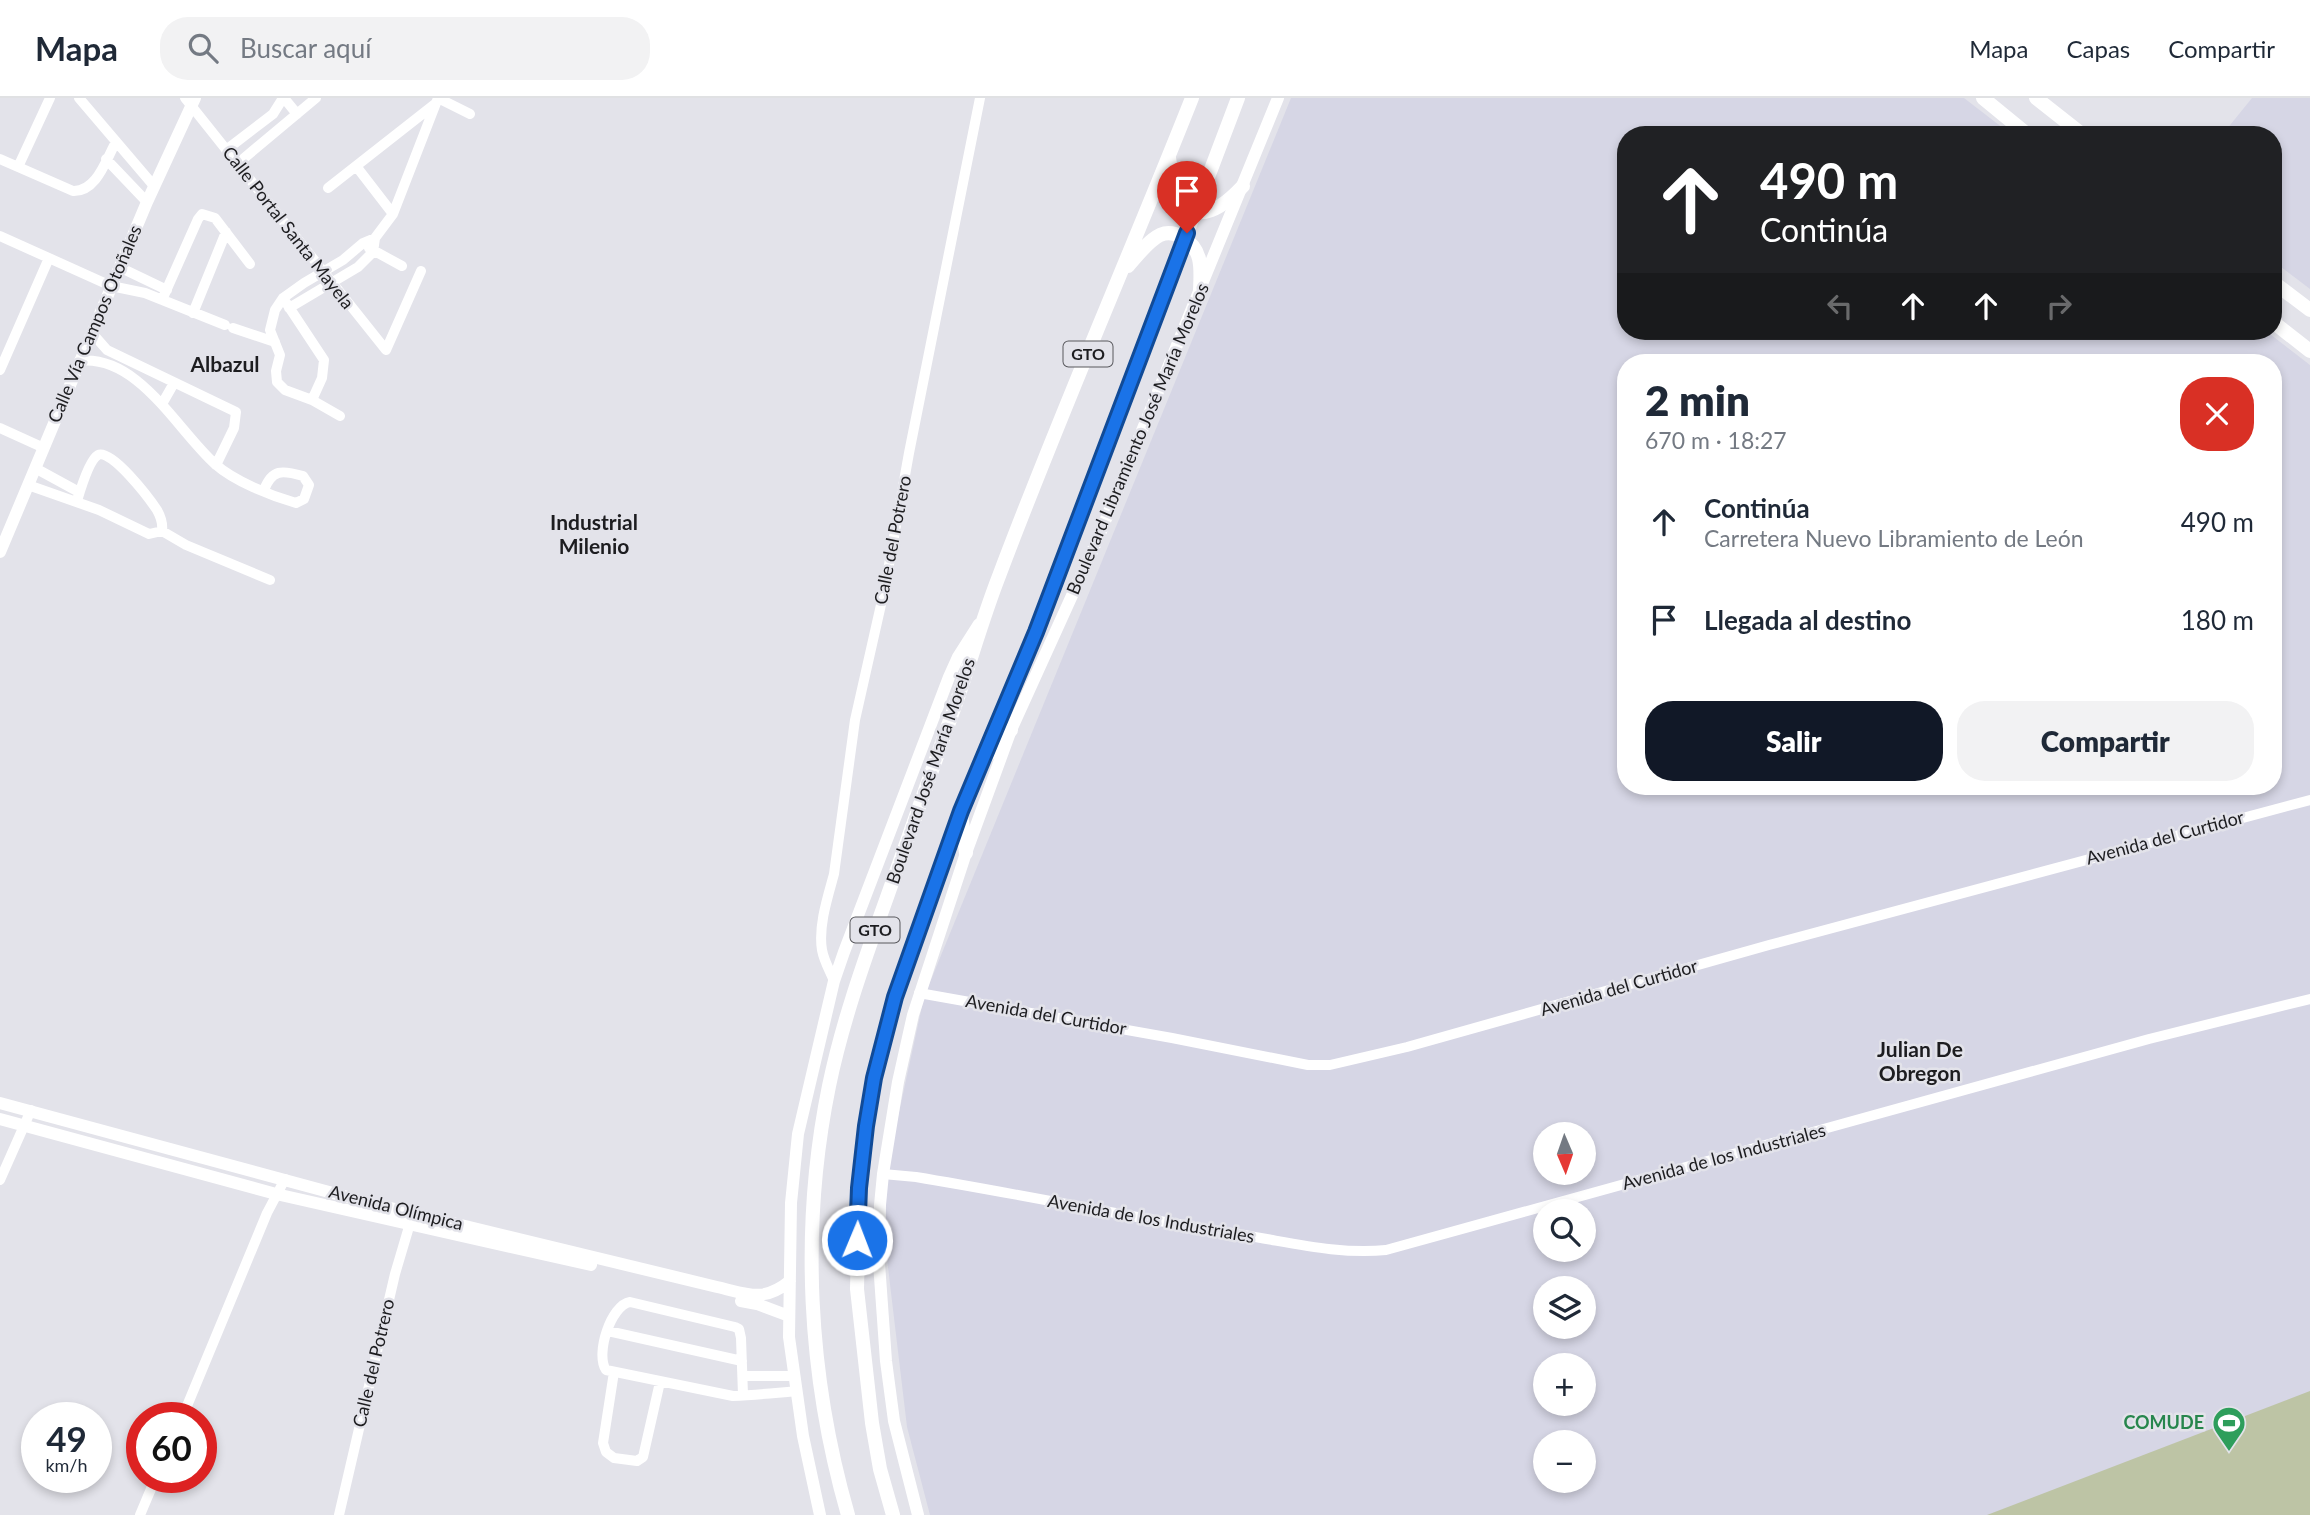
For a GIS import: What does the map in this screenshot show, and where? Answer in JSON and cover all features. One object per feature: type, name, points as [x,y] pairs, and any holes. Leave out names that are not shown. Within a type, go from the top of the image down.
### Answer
[{"type":"main road","name":"Boulevard José María Morelos","points":[[848,1515],[827,1427],[813,1324],[813,1235],[819,1148],[829,1085],[859,975],[987,611],[1192,98]]},
{"type":"main road","name":"GTO","points":[[893,1515],[880,1469],[860,1327],[857,1240],[860,1171],[874,1078],[895,997],[978,765],[1036,632],[1238,98]]},
{"type":"main road","points":[[1983,98],[2017,126]]},
{"type":"main road","points":[[2036,98],[2072,126]]},
{"type":"main road","points":[[1169,156],[1175,189],[1181,202],[1191,210],[1216,210],[1228,203],[1244,186]]},
{"type":"main road","points":[[1120,276],[1153,240],[1160,235],[1171,233],[1179,235],[1195,247],[1201,268],[1200,290]]},
{"type":"main road","points":[[2282,289],[2310,310]]},
{"type":"main road","points":[[2282,329],[2310,351]]},
{"type":"main road","points":[[978,765],[1011,730]]},
{"type":"main road","points":[[961,811],[966,853]]},
{"type":"street","points":[[18,167],[50,98]]},
{"type":"street","points":[[79,98],[154,186]]},
{"type":"street","points":[[226,150],[273,114],[283,98],[297,114]]},
{"type":"street","points":[[237,164],[316,98]]},
{"type":"street","name":"Calle del Potrero","points":[[834,981],[821,942],[834,874],[855,720],[892,551],[980,98]]},
{"type":"street","name":"Boulevard Libramiento José María Morelos","points":[[918,1515],[894,1421],[878,1263],[883,1174],[898,1083],[919,993],[1011,730],[1099,536],[1279,98]]},
{"type":"street","points":[[437,100],[470,114]]},
{"type":"street","points":[[328,188],[437,100]]},
{"type":"street","points":[[340,416],[312,400],[285,390],[277,382],[275,371],[280,355],[270,330],[271,320],[283,298],[375,237],[393,214],[437,100]]},
{"type":"street","name":"Calle Portal Santa Mayela","points":[[190,101],[330,283],[386,350],[421,271]]},
{"type":"street","name":"Calle Vía Campos Otoñales","points":[[0,552],[190,101]]},
{"type":"street","points":[[407,125],[423,141]]},
{"type":"street","points":[[0,159],[73,191],[80,191],[94,183],[116,142]]},
{"type":"street","points":[[106,159],[147,202]]},
{"type":"street","points":[[356,166],[393,214]]},
{"type":"street","points":[[162,300],[202,214],[215,218],[250,264]]},
{"type":"street","points":[[193,313],[226,232]]},
{"type":"street","points":[[0,236],[111,286],[145,293],[229,327],[275,342]]},
{"type":"street","points":[[289,308],[358,267],[373,252],[375,237]]},
{"type":"street","points":[[363,243],[373,252],[402,266]]},
{"type":"street","points":[[0,370],[49,258]]},
{"type":"street","points":[[119,267],[167,290]]},
{"type":"street","points":[[283,298],[324,360],[322,378],[312,400]]},
{"type":"street","points":[[92,332],[107,350],[236,412],[234,428],[216,465]]},
{"type":"street","points":[[79,361],[103,363],[147,387],[216,465],[238,480],[264,490]]},
{"type":"street","points":[[130,376],[136,363]]},
{"type":"street","points":[[162,404],[173,383]]},
{"type":"street","points":[[0,428],[44,448]]},
{"type":"street","points":[[78,496],[94,459],[105,454],[121,466],[157,510],[162,531]]},
{"type":"street","points":[[35,468],[78,496],[149,534],[162,531],[186,545],[270,580]]},
{"type":"street","points":[[28,485],[78,496]]},
{"type":"street","points":[[820,1515],[803,1436],[789,1316],[792,1192],[798,1134],[834,981],[949,677],[958,657],[987,611]]},
{"type":"street","name":"Avenida del Curtidor","points":[[919,993],[1308,1065],[1330,1065],[1408,1047],[1769,945],[2310,800]]},
{"type":"street","name":"Avenida de los Industriales","points":[[883,1174],[916,1177],[1166,1223],[1287,1242],[1365,1252],[1386,1250],[2149,1039],[2310,999]]},
{"type":"street","name":"Avenida Olímpica","points":[[0,1103],[285,1180],[411,1218],[757,1304],[789,1316]]},
{"type":"street","points":[[0,1180],[31,1110]]},
{"type":"street","name":"Avenida Olímpica","points":[[0,1119],[276,1194],[411,1218],[753,1295],[771,1294],[790,1281]]},
{"type":"street","points":[[189,1402],[276,1194],[285,1180]]},
{"type":"street","name":"Calle del Potrero","points":[[339,1515],[395,1274],[411,1218]]},
{"type":"street","points":[[743,1395],[741,1338],[739,1329],[735,1326],[628,1301],[616,1311],[604,1339],[601,1359],[606,1370],[716,1394],[743,1395],[797,1391]]},
{"type":"street","points":[[608,1331],[742,1362]]},
{"type":"street","points":[[614,1372],[603,1443],[606,1452],[614,1458],[637,1461],[643,1457],[660,1382]]},
{"type":"street","points":[[743,1376],[795,1376]]},
{"type":"street","points":[[140,1515],[149,1493]]},
{"type":"shaded area","points":[[1291,98],[1964,98],[2000,126],[1617,126],[1617,340],[2278,340],[2310,365],[2310,1399],[1991,1515],[930,1515],[907,1427],[880,1200],[924,997]]},
{"type":"shaded area","points":[[2252,98],[2310,98],[2310,289],[2282,268],[2282,126],[2229,126]]},
{"type":"green space","name":"COMUDE","points":[[2310,1391],[2310,1515],[1987,1515]]},
{"type":"place","name":"COMUDE","points":[[2229,1453]]},
{"type":"district","name":"Albazul","points":[[225,365]]},
{"type":"district","name":"Industrial Milenio","points":[[594,535]]},
{"type":"district","name":"Julian De Obregon","points":[[1920,1062]]},
{"type":"route","points":[[857,1240],[866,1126],[874,1078],[895,997],[978,765],[1036,632],[1187,233]]}]
